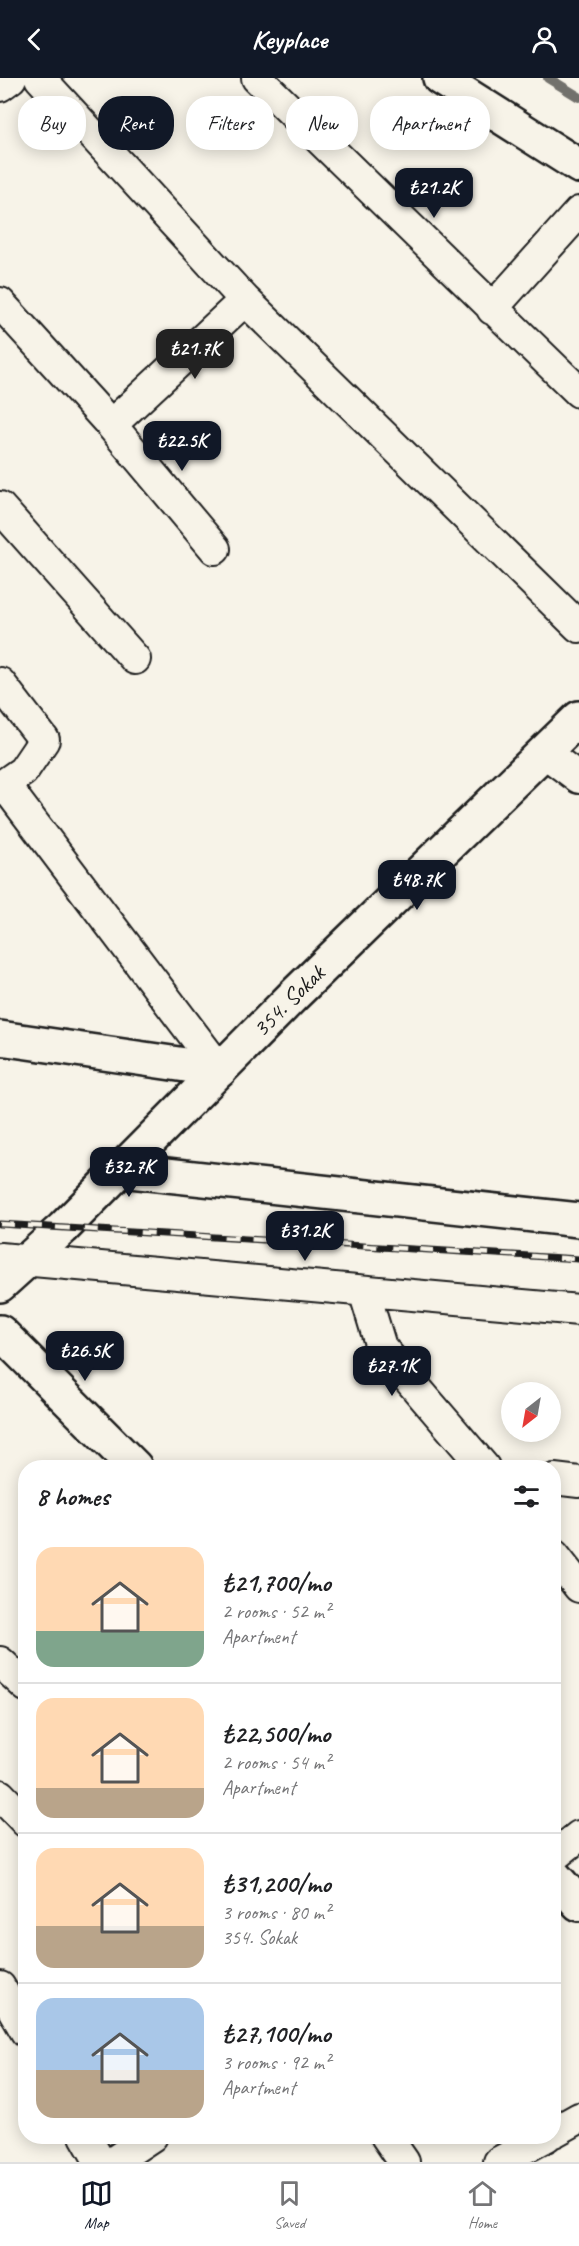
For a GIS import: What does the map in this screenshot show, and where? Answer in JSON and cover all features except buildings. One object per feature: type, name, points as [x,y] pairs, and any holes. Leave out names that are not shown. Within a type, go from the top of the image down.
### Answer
[{"type":"street","points":[[0,86],[11,78]]},
{"type":"street","points":[[40,78],[245,300],[579,627]]},
{"type":"street","points":[[257,78],[579,392]]},
{"type":"street","points":[[440,78],[579,166]]},
{"type":"street","points":[[492,309],[579,212]]},
{"type":"street","points":[[111,425],[245,300]]},
{"type":"street","points":[[0,303],[111,425],[215,549]]},
{"type":"street","points":[[0,507],[135,659]]},
{"type":"street","points":[[0,683],[44,740],[23,771],[2,785],[220,1070]]},
{"type":"street","name":"354. Sokak","points":[[0,1286],[14,1259],[121,1170],[579,718]]},
{"type":"street","points":[[544,752],[579,778]]},
{"type":"street","points":[[0,1038],[220,1070]]},
{"type":"street","points":[[121,1170],[579,1220]]},
{"type":"street","points":[[14,1259],[579,1310]]},
{"type":"street","points":[[364,1291],[381,1347],[478,1460]]},
{"type":"street","points":[[0,1332],[128,1460]]},
{"type":"street","points":[[561,1480],[579,1482]]},
{"type":"street","points":[[561,1564],[579,1587]]},
{"type":"street","points":[[1,1665],[18,1679]]},
{"type":"street","points":[[0,1795],[18,1814]]},
{"type":"street","points":[[561,1850],[579,1836]]},
{"type":"street","points":[[561,1884],[579,1904]]},
{"type":"street","points":[[0,1987],[18,2018]]},
{"type":"street","points":[[561,2128],[579,2118]]},
{"type":"street","points":[[90,2144],[100,2162]]},
{"type":"street","points":[[113,2162],[140,2144]]},
{"type":"street","points":[[392,2144],[404,2162]]},
{"type":"street","points":[[499,2162],[532,2144]]},
{"type":"waterway","points":[[548,78],[579,97]]},
{"type":"railway","points":[[0,1224],[579,1259]]}]
